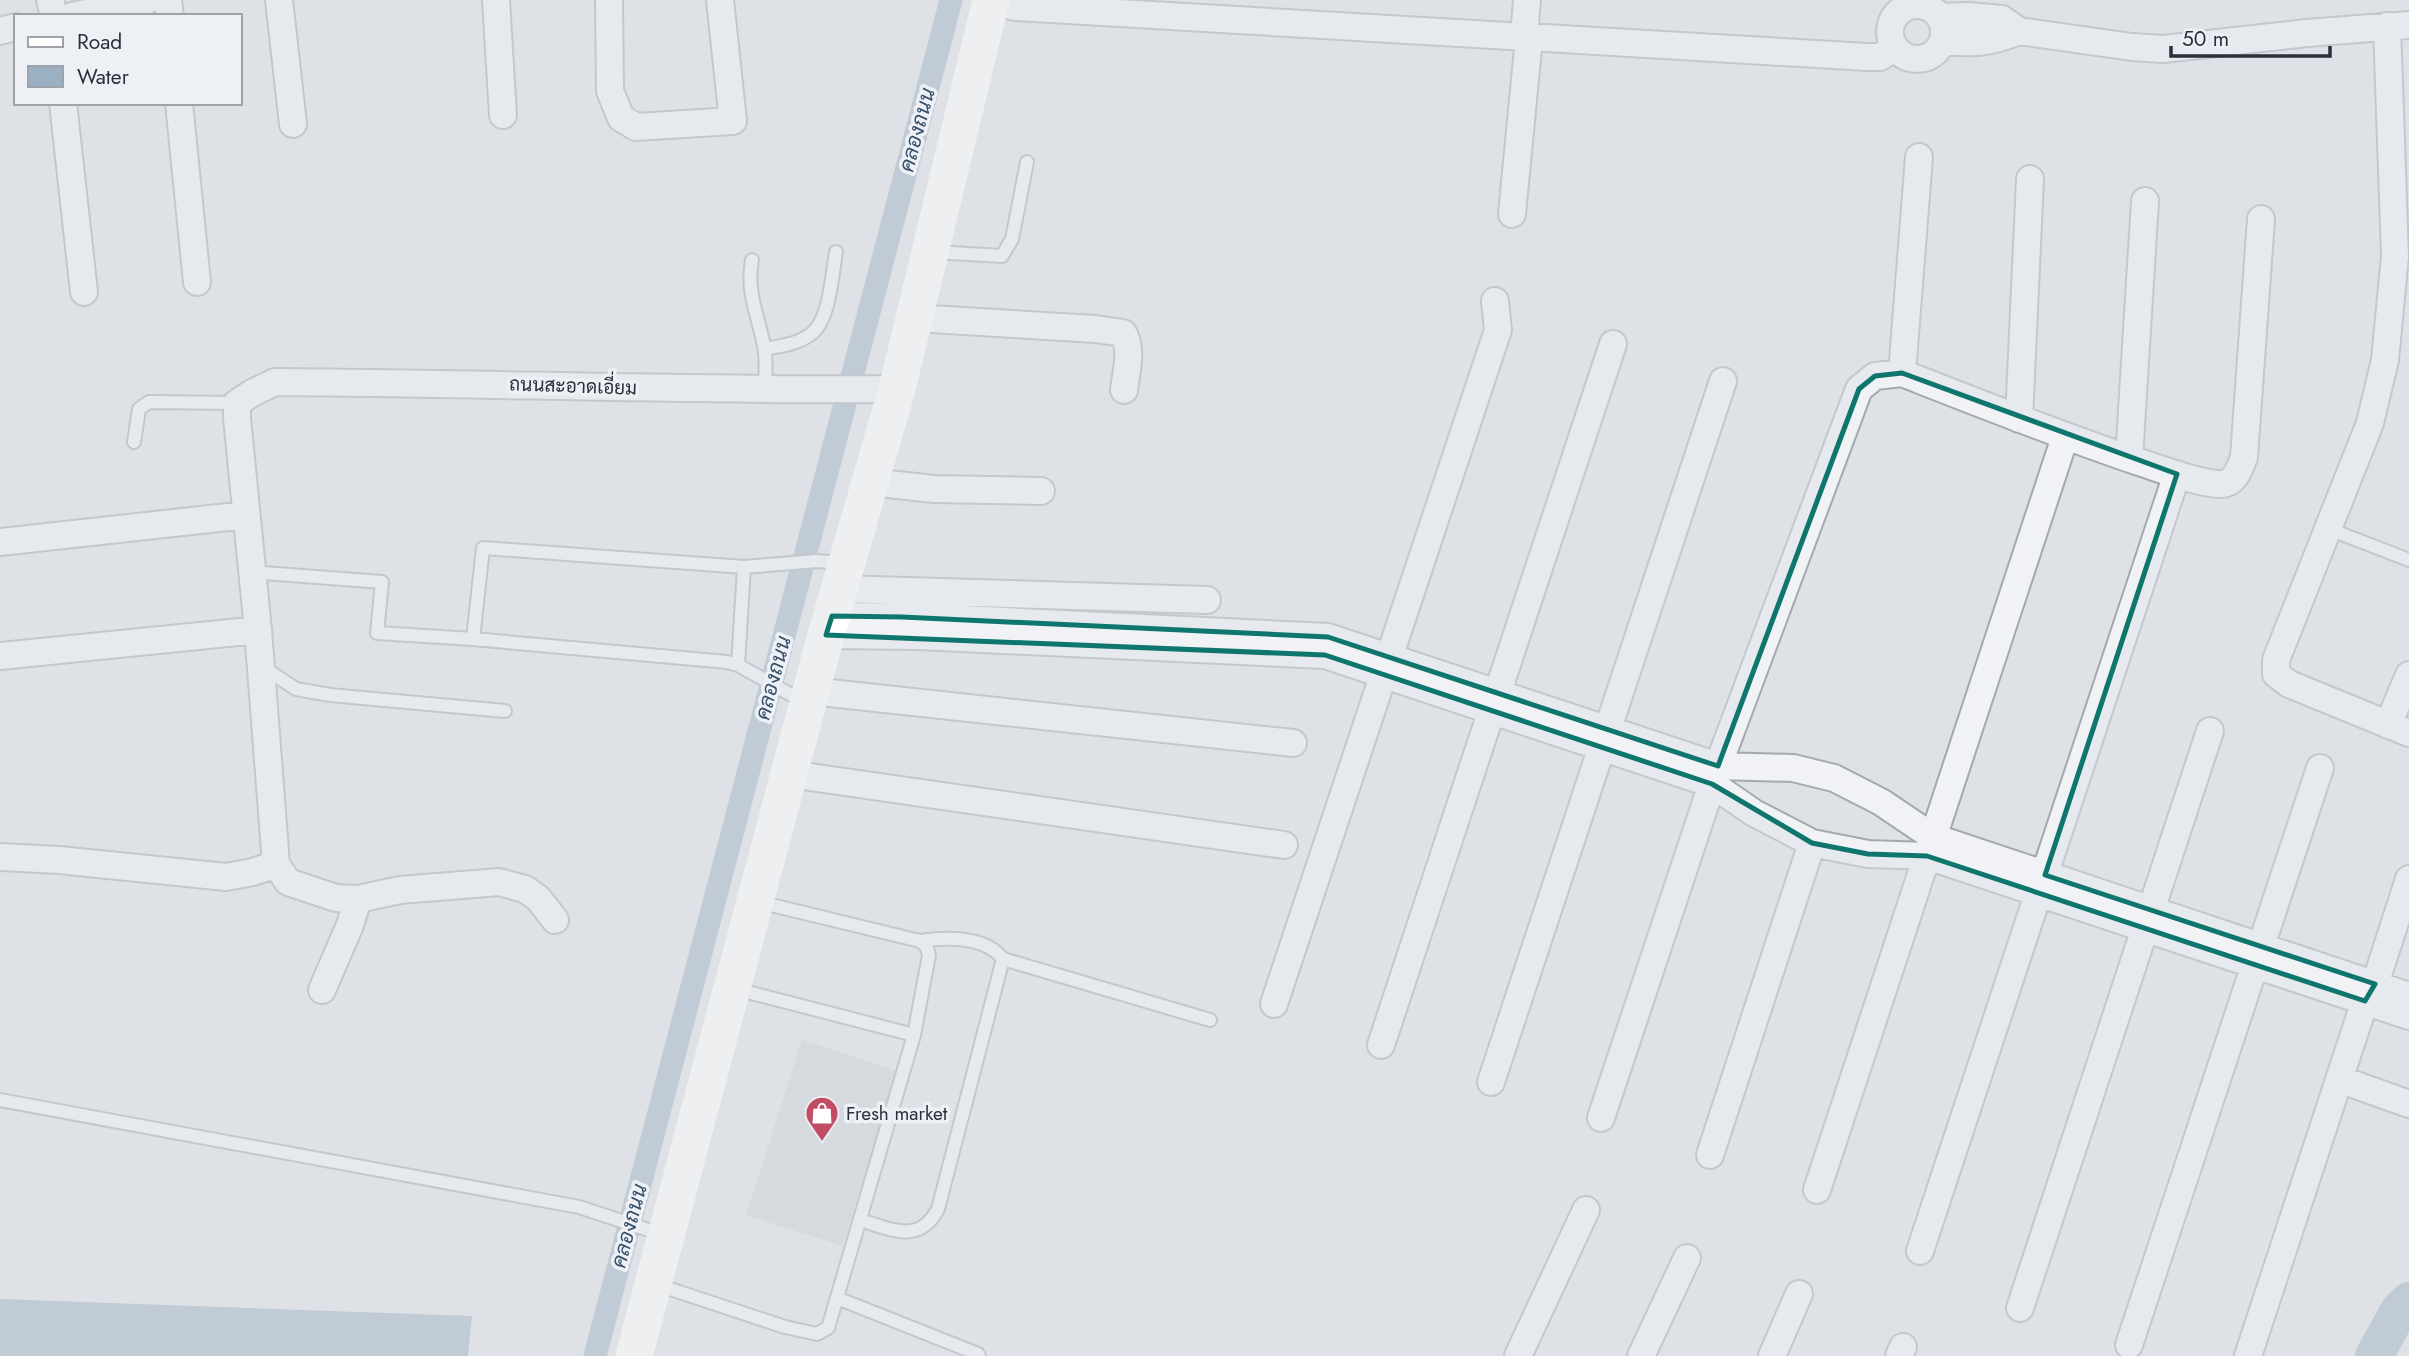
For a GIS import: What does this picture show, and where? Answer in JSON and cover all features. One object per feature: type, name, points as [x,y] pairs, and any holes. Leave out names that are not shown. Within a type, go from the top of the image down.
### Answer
[{"type":"street","points":[[82,14],[148,0]]},
{"type":"street","points":[[279,0],[293,124]]},
{"type":"street","points":[[496,0],[503,115]]},
{"type":"street","points":[[610,0],[610,91],[621,118],[636,127],[733,121],[720,0]]},
{"type":"street","points":[[1512,214],[1527,37],[1527,0]]},
{"type":"street","points":[[634,1356],[654,1283],[658,1233],[732,988],[789,774],[802,696],[832,593],[870,482],[884,389],[914,318],[991,1],[1016,8],[1867,57],[1880,57],[1894,48]]},
{"type":"street","points":[[1934,16],[1937,52],[1927,59],[1914,61],[1903,57],[1894,48],[1890,36],[1891,23],[1898,6],[1916,5],[1934,16],[2002,19],[2019,31],[2163,49],[2398,26],[2402,256],[2397,360],[2276,660],[2276,674],[2289,684],[2399,729],[2409,675]]},
{"type":"street","points":[[63,105],[84,292]]},
{"type":"street","points":[[179,105],[197,282]]},
{"type":"street","points":[[1902,373],[1919,157]]},
{"type":"street","points":[[2019,419],[2030,178]]},
{"type":"street","points":[[2129,458],[2145,201]]},
{"type":"street","points":[[1601,1118],[1715,775],[1859,389],[1875,376],[1902,373],[2065,437],[2177,474],[2222,484],[2230,481],[2238,472],[2244,457],[2261,219]]},
{"type":"street","points":[[1274,1004],[1498,330],[1495,301]]},
{"type":"street","points":[[914,318],[1123,333],[1129,358],[1124,390]]},
{"type":"street","points":[[1381,1045],[1612,344]]},
{"type":"street","points":[[1491,1082],[1723,380]]},
{"type":"street","name":"ถนนสะอาดเอี่ยม","points":[[245,398],[275,382],[475,383],[730,391],[884,389]]},
{"type":"street","points":[[245,398],[237,418],[258,630],[276,864],[288,882],[299,887],[337,898],[358,900],[400,890],[499,881],[526,888],[538,898],[555,920]]},
{"type":"street","points":[[1817,1190],[2065,437]]},
{"type":"street","points":[[1920,1251],[2177,474]]},
{"type":"street","points":[[870,482],[934,489],[1041,491]]},
{"type":"street","points":[[0,542],[246,515]]},
{"type":"street","points":[[832,593],[934,618],[1268,643],[1386,666],[1715,775],[1793,768],[1834,778],[1881,802],[1930,847],[2370,993],[2409,1016]]},
{"type":"street","points":[[832,593],[1207,600]]},
{"type":"street","points":[[0,656],[258,630]]},
{"type":"street","points":[[802,696],[1293,743]]},
{"type":"street","points":[[2020,1308],[2210,731]]},
{"type":"street","points":[[2129,1345],[2320,768]]},
{"type":"street","points":[[789,774],[1284,845]]},
{"type":"street","points":[[1715,775],[1754,813],[1812,843],[1868,854],[1930,847]]},
{"type":"street","points":[[1710,1154],[1812,843]]},
{"type":"street","points":[[0,857],[60,860],[226,877],[276,864]]},
{"type":"street","points":[[2248,1356],[2339,1079],[2409,879]]},
{"type":"street","points":[[322,990],[351,925],[358,900]]},
{"type":"street","points":[[2370,993],[2409,996]]},
{"type":"street","points":[[2339,1079],[2409,1104]]},
{"type":"street","points":[[1518,1356],[1586,1210]]},
{"type":"street","points":[[1641,1356],[1687,1258]]},
{"type":"street","points":[[1772,1356],[1799,1294]]},
{"type":"lane","points":[[930,251],[1002,256],[1012,239],[1027,162]]},
{"type":"lane","points":[[765,349],[794,343],[813,333],[824,316],[836,252]]},
{"type":"lane","points":[[752,260],[749,274],[750,293],[777,389]]},
{"type":"lane","points":[[134,442],[139,409],[149,402],[245,398]]},
{"type":"lane","points":[[2329,529],[2409,560]]},
{"type":"lane","points":[[472,639],[483,548],[744,567],[778,564],[832,593]]},
{"type":"lane","points":[[738,665],[744,567]]},
{"type":"lane","points":[[251,572],[382,582],[377,633],[727,662],[802,696]]},
{"type":"lane","points":[[260,666],[296,689],[505,711]]},
{"type":"lane","points":[[755,901],[920,941],[944,937],[983,944],[996,949],[1003,959],[1210,1020]]},
{"type":"lane","points":[[654,1283],[785,1327],[817,1334],[828,1328],[914,1035],[929,955],[926,946],[920,941]]},
{"type":"lane","points":[[860,1220],[900,1232],[916,1231],[931,1222],[938,1209],[1003,959]]},
{"type":"lane","points":[[732,988],[914,1035]]},
{"type":"lane","points":[[0,1100],[579,1207],[658,1233]]},
{"type":"lane","points":[[837,1298],[978,1353],[979,1356]]},
{"type":"highlighted area","points":[[1902,373],[2177,474],[2045,875],[2375,984],[2365,1001],[1927,856],[1868,854],[1812,843],[1712,784],[1325,655],[826,635],[832,616],[1328,637],[1718,766],[1859,389],[1875,376]]},
{"type":"shaded area","name":"Fresh market","points":[[802,1040],[898,1071],[842,1246],[746,1215]]},
{"type":"water","points":[[0,1299],[472,1316],[468,1356],[0,1356]]},
{"type":"waterway","name":"คลองถนน","points":[[595,1356],[951,0]]},
{"type":"waterway","points":[[2374,1356],[2399,1311],[2409,1301]]},
{"type":"place","name":"Fresh market","points":[[822,1143]]}]
